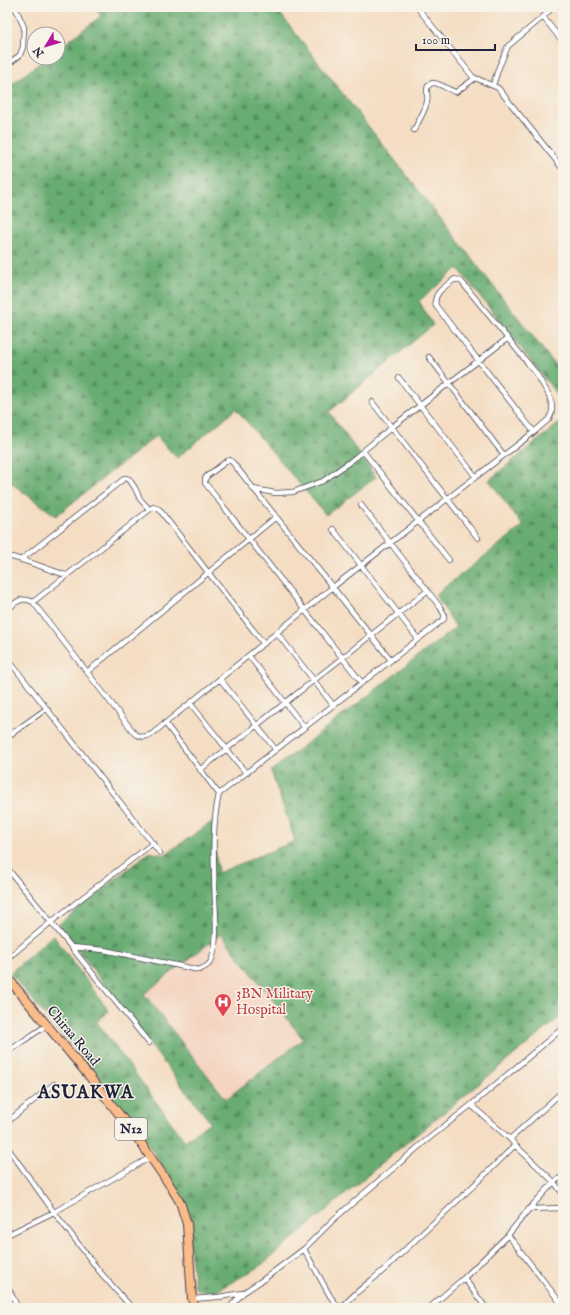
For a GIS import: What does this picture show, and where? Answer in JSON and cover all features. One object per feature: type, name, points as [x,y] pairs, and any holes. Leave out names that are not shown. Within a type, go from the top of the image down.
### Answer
[{"type":"highway","name":"Chiraa Road","points":[[7,979],[47,1025],[113,1106],[151,1157],[180,1202],[187,1224],[192,1299],[195,1308]]},
{"type":"street","points":[[7,65],[20,55],[23,47],[24,28],[15,7]]},
{"type":"street","points":[[417,7],[474,79],[498,88],[563,169]]},
{"type":"street","points":[[493,85],[498,67],[508,46],[553,7]]},
{"type":"street","points":[[543,17],[563,42]]},
{"type":"street","points":[[414,130],[427,104],[427,88],[429,85],[436,83],[456,92],[474,79]]},
{"type":"street","points":[[7,610],[24,599],[33,602],[135,734],[139,737],[145,737],[152,734],[333,588],[503,454],[534,432],[549,419],[552,412],[552,405],[549,395],[536,373],[461,281],[455,279],[436,296],[434,300],[436,306],[534,432]]},
{"type":"street","points":[[253,489],[276,493],[293,492],[323,480],[351,461],[420,405],[508,338]]},
{"type":"street","points":[[429,357],[503,454]]},
{"type":"street","points":[[399,378],[476,476]]},
{"type":"street","points":[[372,402],[478,538]]},
{"type":"street","points":[[363,451],[419,520],[449,560]]},
{"type":"street","points":[[362,683],[205,483],[205,479],[226,461],[230,460],[391,660]]},
{"type":"street","points":[[22,559],[125,478],[129,479],[140,499],[149,509]]},
{"type":"street","points":[[72,947],[104,950],[199,970],[210,963],[214,953],[216,919],[214,834],[216,806],[219,794],[444,619],[444,614],[440,607],[361,505]]},
{"type":"street","points":[[33,602],[153,507],[159,509],[264,644]]},
{"type":"street","points":[[87,672],[276,517]]},
{"type":"street","points":[[333,529],[418,639]]},
{"type":"street","points":[[7,556],[22,559],[66,575]]},
{"type":"street","points":[[200,770],[427,590]]},
{"type":"street","points":[[277,633],[333,705]]},
{"type":"street","points":[[249,656],[305,728]]},
{"type":"street","points":[[7,658],[160,853]]},
{"type":"street","points":[[220,679],[276,750]]},
{"type":"street","points":[[190,703],[246,773]]},
{"type":"street","points":[[7,738],[46,709]]},
{"type":"street","points":[[165,723],[219,794]]},
{"type":"street","points":[[11,955],[152,843]]},
{"type":"street","points":[[7,868],[149,1043]]},
{"type":"street","points":[[7,1052],[47,1025]]},
{"type":"street","points":[[229,1308],[243,1293],[264,1279],[304,1248],[334,1219],[423,1143],[563,1028]]},
{"type":"street","points":[[7,1122],[54,1084]]},
{"type":"street","points":[[510,1139],[563,1091]]},
{"type":"street","points":[[471,1105],[510,1139],[554,1182],[563,1194]]},
{"type":"street","points":[[342,1308],[346,1302],[378,1276],[515,1145]]},
{"type":"street","points":[[7,1148],[100,1272],[132,1308]]},
{"type":"street","points":[[7,1234],[54,1212],[151,1157]]},
{"type":"street","points":[[429,1308],[464,1278],[508,1235],[554,1182],[563,1176]]},
{"type":"street","points":[[529,1209],[563,1208]]},
{"type":"street","points":[[508,1235],[563,1306]]},
{"type":"street","points":[[304,1248],[330,1296],[339,1308]]},
{"type":"street","points":[[464,1278],[486,1308]]},
{"type":"street","points":[[7,1285],[18,1308]]},
{"type":"street","points":[[192,1299],[243,1293]]},
{"type":"shaded area","name":"3BN Military Hospital","points":[[221,934],[303,1040],[226,1099],[144,994]]},
{"type":"green space","points":[[95,7],[275,7],[563,375],[563,402],[458,268],[419,301],[433,325],[329,412],[376,477],[326,515],[236,409],[177,458],[156,436],[56,516],[7,480],[7,88],[36,66],[66,66],[66,43],[101,16]]},
{"type":"green space","points":[[563,420],[563,1015],[393,1154],[259,1267],[211,1294],[195,1288],[184,1202],[157,1157],[76,1052],[10,973],[53,935],[109,1011],[97,1022],[185,1141],[210,1122],[123,1010],[59,924],[149,852],[164,855],[212,822],[218,873],[295,841],[271,771],[456,627],[435,595],[523,526],[489,480]],"holes":[[[221,934],[303,1039],[226,1099],[144,994]]]},
{"type":"place","name":"3BN Military Hospital","points":[[223,1017]]},
{"type":"district","name":"ASUAKWA","points":[[86,1093]]}]
